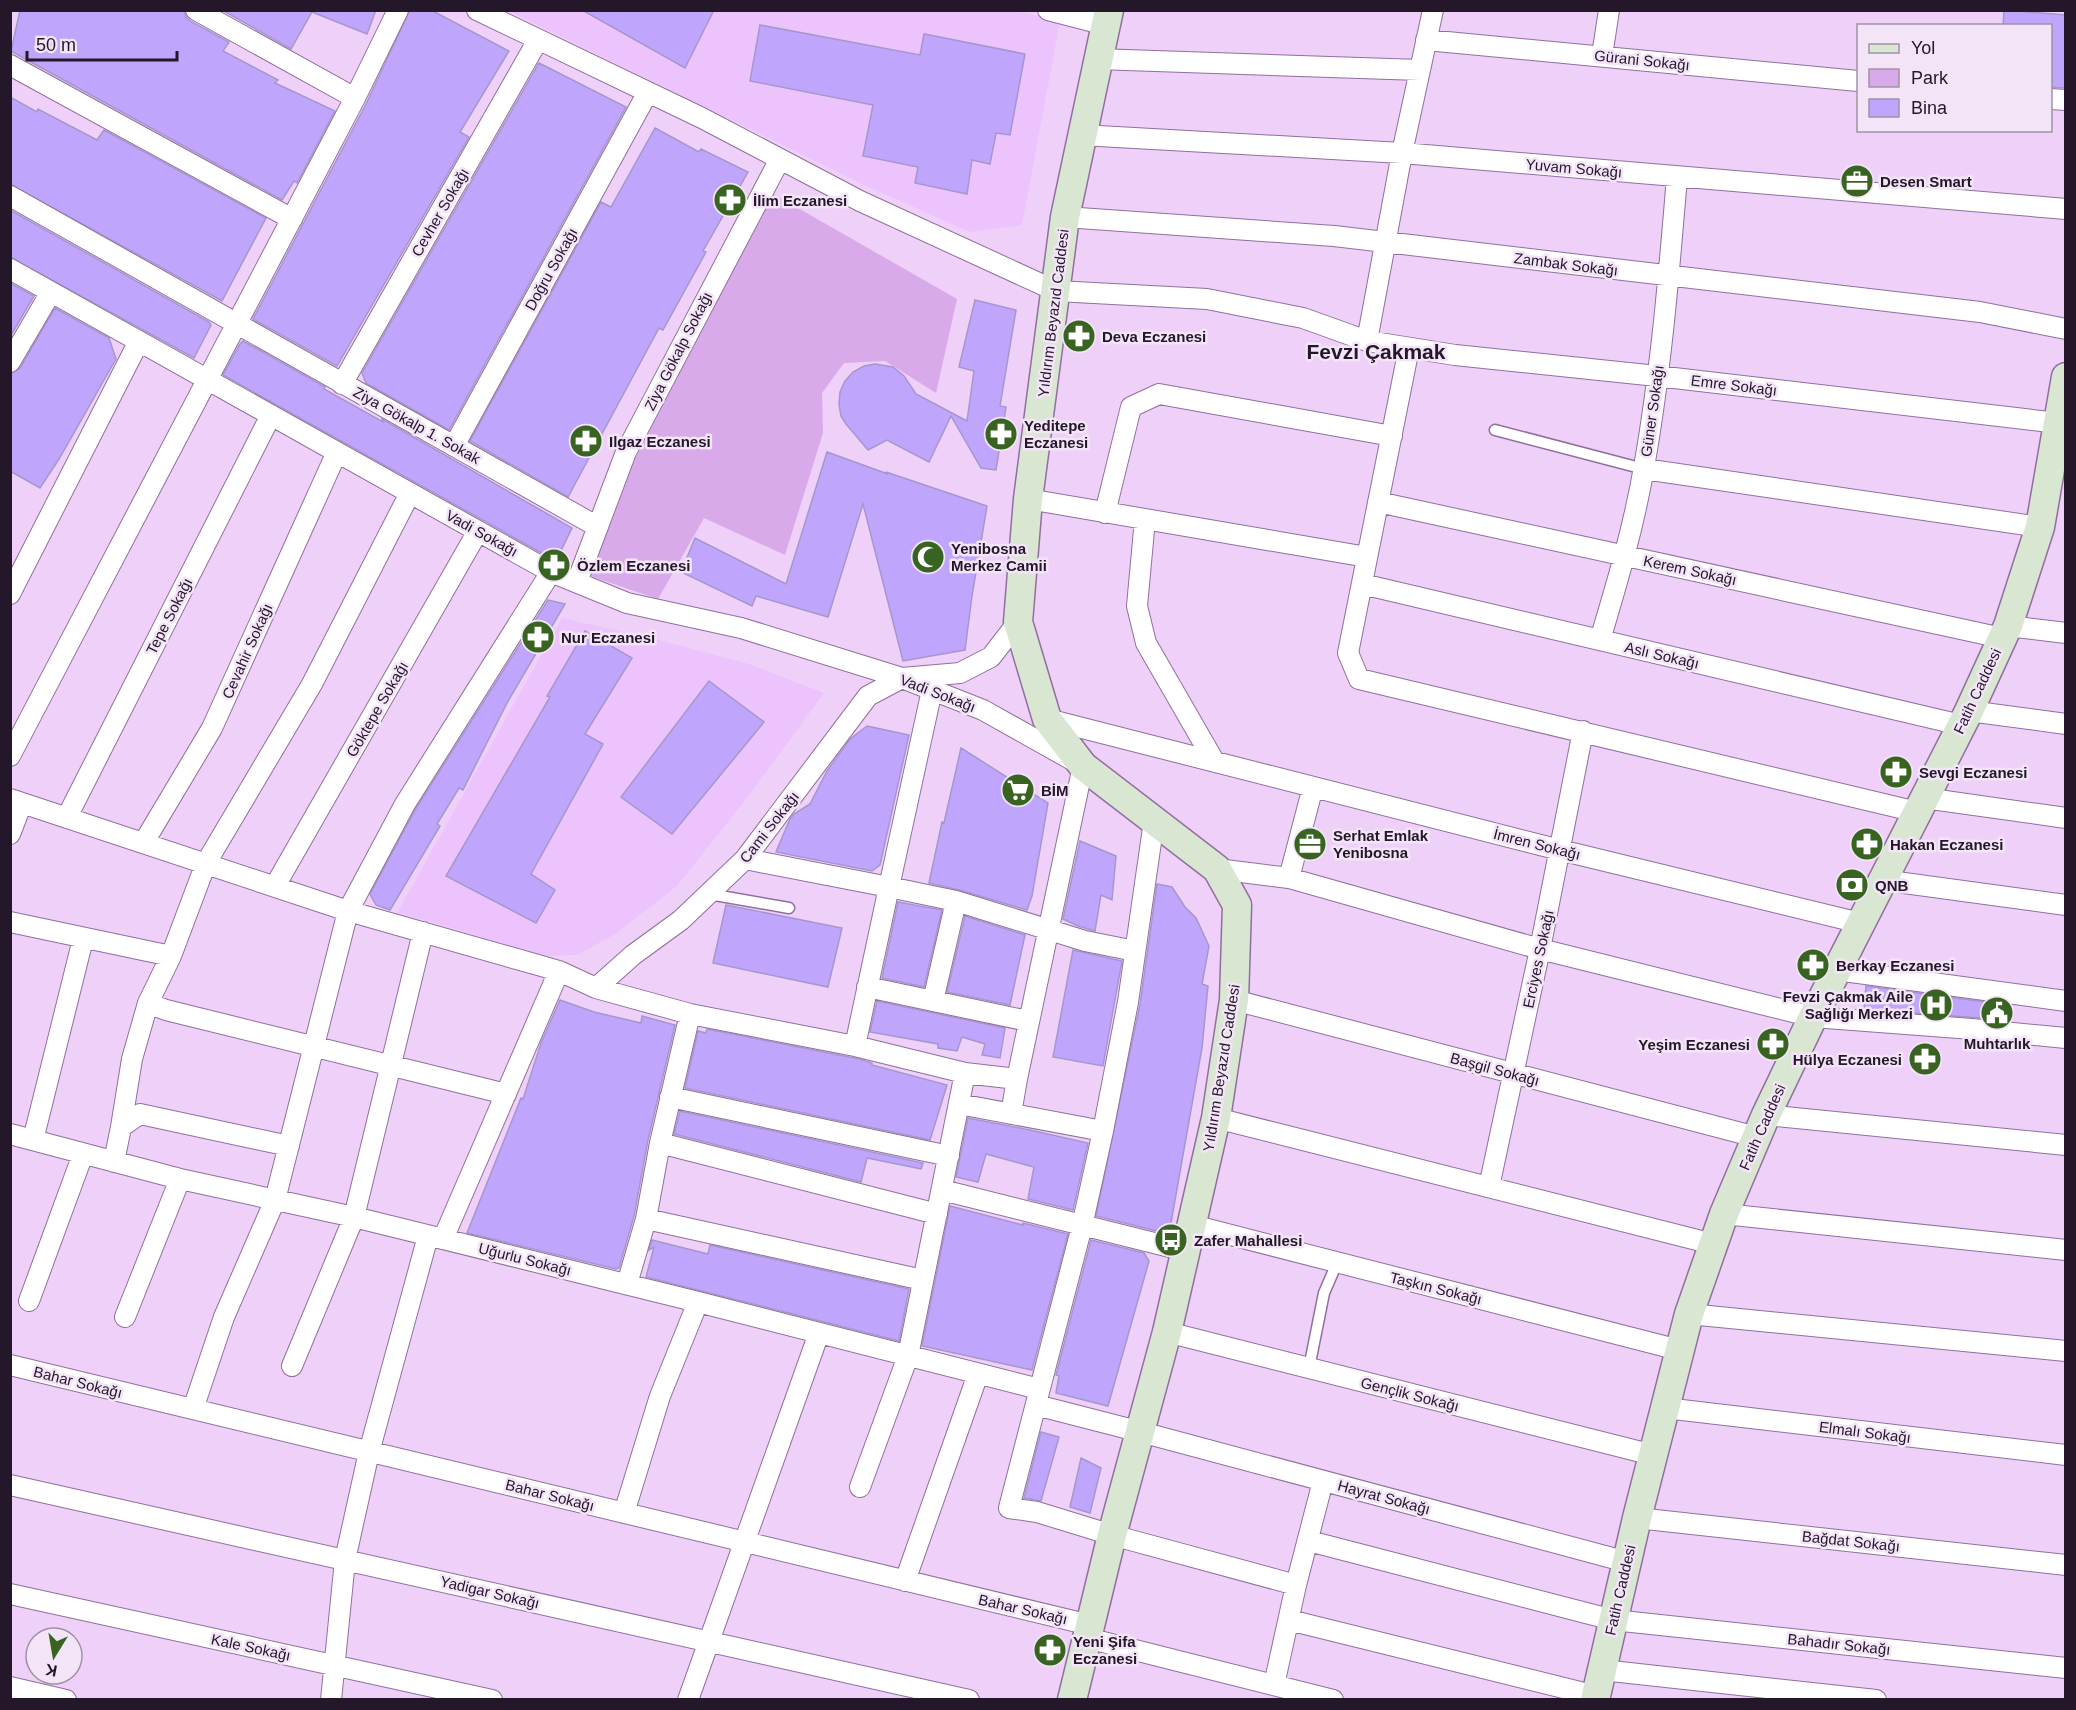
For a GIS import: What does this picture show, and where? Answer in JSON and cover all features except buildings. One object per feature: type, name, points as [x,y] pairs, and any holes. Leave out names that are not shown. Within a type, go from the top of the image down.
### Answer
[{"type":"main road","name":"Yıldırım Beyazıd Caddesi","points":[[1072,1700],[1112,1535],[1167,1332],[1216,1118],[1234,1000],[1237,905],[1217,868],[1083,766],[1047,719],[1018,622],[1028,500],[1065,217],[1107,18]]},
{"type":"main road","name":"Fatih Caddesi","points":[[1598,1688],[1636,1518],[1679,1350],[1713,1244],[1761,1126],[1813,1017],[1965,718],[2005,632],[2040,527],[2059,442],[2066,377]]},
{"type":"street","points":[[196,10],[355,98]]},
{"type":"street","points":[[10,756],[355,98],[398,10]]},
{"type":"street","points":[[477,10],[702,118],[860,201],[1056,291]]},
{"type":"street","points":[[1048,10],[1107,18]]},
{"type":"street","points":[[1367,341],[1402,153],[1433,10]]},
{"type":"street","points":[[1602,56],[1609,10]]},
{"type":"street","name":"Cevher Sokağı","points":[[342,384],[538,39]]},
{"type":"street","name":"Gürani Sokağı","points":[[1426,40],[1857,81]]},
{"type":"street","points":[[1097,58],[1420,70]]},
{"type":"street","points":[[10,65],[292,219]]},
{"type":"street","name":"Doğru Sokağı","points":[[454,446],[648,92]]},
{"type":"street","name":"Yuvam Sokağı","points":[[1081,135],[1402,153],[2066,209]]},
{"type":"street","name":"Ziya Gökalp Sokağı","points":[[577,582],[627,452],[780,159]]},
{"type":"street","name":"Güner Sokağı","points":[[1600,640],[1625,556],[1644,469],[1658,376],[1677,177]]},
{"type":"street","name":"Ziya Gökalp 1. Sokak","points":[[10,196],[598,526]]},
{"type":"street","name":"Zambak Sokağı","points":[[1065,217],[1334,236],[1980,312],[2066,329]]},
{"type":"street","name":"Vadi Sokağı","points":[[10,269],[551,572],[627,603],[741,628],[902,678],[983,710],[1083,766]]},
{"type":"street","name":"Emre Sokağı","points":[[1056,291],[1207,299],[1303,318],[1367,341],[1455,355],[1658,376],[2059,442]]},
{"type":"street","points":[[10,362],[51,292]]},
{"type":"street","points":[[10,594],[139,341]]},
{"type":"street","points":[[1409,348],[1348,653],[1359,679],[1920,805],[2066,818]]},
{"type":"street","points":[[1105,513],[1131,407],[1159,394],[1392,436]]},
{"type":"street","name":"Tepe Sokağı","points":[[67,817],[272,415]]},
{"type":"street","name":"Cevahir Sokağı","points":[[144,842],[212,728],[337,452]]},
{"type":"street","points":[[1644,469],[2040,527]]},
{"type":"street","points":[[114,1162],[132,1059],[148,1004],[171,956],[206,863],[312,684],[410,493]]},
{"type":"street","points":[[1028,500],[1367,558]]},
{"type":"street","name":"Kerem Sokağı","points":[[1378,502],[1625,556],[2005,632],[2066,633]]},
{"type":"street","points":[[1145,519],[1137,606],[1146,644],[1214,761]]},
{"type":"street","name":"Göktepe Sokağı","points":[[275,886],[478,531]]},
{"type":"street","points":[[193,1409],[225,1317],[275,1200],[348,911],[405,804],[551,572]]},
{"type":"street","name":"Aslı Sokağı","points":[[1362,584],[1600,640],[1965,718],[2066,724]]},
{"type":"street","points":[[902,678],[960,673],[991,657],[1018,622]]},
{"type":"street","name":"Cami Sokağı","points":[[596,988],[633,955],[681,920],[745,859],[868,696],[902,678]]},
{"type":"street","points":[[855,1046],[932,690]]},
{"type":"street","name":"İmren Sokağı","points":[[1047,719],[1560,850],[1860,923]]},
{"type":"street","name":"Erciyes Sokağı","points":[[1489,1187],[1540,949],[1583,731]]},
{"type":"street","points":[[1011,1114],[1028,1021],[1083,766]]},
{"type":"street","points":[[1289,878],[1313,787]]},
{"type":"street","points":[[10,834],[16,801],[348,911],[559,971],[596,988],[690,1014],[855,1046],[965,1073],[1017,1079]]},
{"type":"street","points":[[1154,821],[1128,1002],[1103,1131],[1082,1226],[1009,1508],[1037,1512],[1296,1585]]},
{"type":"street","points":[[745,859],[956,901],[1085,941],[1135,951]]},
{"type":"street","points":[[1217,868],[1289,878],[1540,949],[1813,1017],[2066,1038]]},
{"type":"street","points":[[1882,880],[2066,905]]},
{"type":"street","points":[[933,1001],[956,901]]},
{"type":"street","points":[[10,922],[171,956]]},
{"type":"street","points":[[292,1365],[354,1217],[423,932]]},
{"type":"street","points":[[33,1140],[83,939]]},
{"type":"street","points":[[1836,970],[2066,1001]]},
{"type":"street","points":[[331,1700],[345,1560],[369,1452],[436,1237],[506,1094],[559,971]]},
{"type":"street","points":[[867,987],[1028,1021]]},
{"type":"street","name":"Başgil Sokağı","points":[[1234,1000],[1513,1073],[1761,1126],[2066,1145]]},
{"type":"street","points":[[148,1004],[506,1094]]},
{"type":"street","points":[[627,1284],[646,1219],[660,1143],[690,1014]]},
{"type":"street","points":[[860,1487],[908,1356],[965,1073]]},
{"type":"street","points":[[670,1097],[948,1156]]},
{"type":"street","points":[[959,1104],[1103,1131]]},
{"type":"street","points":[[121,1127],[140,1114],[288,1146]]},
{"type":"street","points":[[1216,1118],[1713,1244]]},
{"type":"street","name":"Uğurlu Sokağı","points":[[10,1134],[180,1179],[354,1217],[627,1284],[978,1374],[1037,1397],[1141,1432]]},
{"type":"street","points":[[660,1143],[937,1214]]},
{"type":"street","points":[[29,1301],[83,1154]]},
{"type":"street","points":[[125,1317],[180,1179]]},
{"type":"street","name":"Taşkın Sokağı","points":[[942,1190],[1082,1226],[1189,1238],[1337,1263],[1679,1350]]},
{"type":"street","points":[[1724,1214],[2066,1250]]},
{"type":"street","points":[[646,1219],[923,1280]]},
{"type":"street","points":[[624,1513],[660,1396],[698,1302]]},
{"type":"street","points":[[1689,1314],[2066,1351]]},
{"type":"street","name":"Gençlik Sokağı","points":[[1167,1332],[1653,1455]]},
{"type":"street","points":[[688,1700],[819,1333]]},
{"type":"street","name":"Bahar Sokağı","points":[[10,1365],[905,1581],[1333,1700]]},
{"type":"street","points":[[905,1581],[978,1374]]},
{"type":"street","name":"Elmalı Sokağı","points":[[1665,1408],[2066,1455]]},
{"type":"street","name":"Hayrat Sokağı","points":[[1141,1432],[1627,1562]]},
{"type":"street","points":[[1274,1685],[1296,1585],[1323,1481]]},
{"type":"street","name":"Yadigar Sokağı","points":[[10,1485],[969,1700]]},
{"type":"street","name":"Bağdat Sokağı","points":[[1636,1518],[2066,1565]]},
{"type":"street","name":"Bahadır Sokağı","points":[[1309,1541],[1613,1620],[2066,1668]]},
{"type":"street","name":"Kale Sokağı","points":[[10,1594],[492,1700]]},
{"type":"street","points":[[1289,1620],[1598,1688],[1876,1700]]},
{"type":"street","points":[[10,1687],[66,1700]]},
{"type":"lane","points":[[1495,430],[1644,469]]},
{"type":"lane","points":[[709,894],[789,908]]},
{"type":"lane","points":[[1309,1368],[1324,1293],[1337,1263]]},
{"type":"shaded area","points":[[1014,10],[1060,21],[1022,225],[970,232],[864,185],[509,11]]},
{"type":"shaded area","points":[[562,618],[655,639],[749,664],[824,693],[750,794],[677,886],[615,934],[577,955],[542,956],[397,913]]},
{"type":"green space","points":[[770,192],[957,299],[936,393],[885,361],[844,363],[822,393],[823,433],[785,555],[704,518],[658,599],[590,576],[636,457]]},
{"type":"place","name":"Desen Smart","points":[[1857,181]]},
{"type":"place","name":"İlim Eczanesi","points":[[730,200]]},
{"type":"place","name":"Deva Eczanesi","points":[[1079,336]]},
{"type":"place","name":"Yeditepe Eczanesi","points":[[1001,434]]},
{"type":"place","name":"Ilgaz Eczanesi","points":[[586,441]]},
{"type":"place","name":"Yenibosna Merkez Camii","points":[[928,557]]},
{"type":"place","name":"Özlem Eczanesi","points":[[554,565]]},
{"type":"place","name":"Nur Eczanesi","points":[[538,637]]},
{"type":"place","name":"Sevgi Eczanesi","points":[[1896,772]]},
{"type":"place","name":"BİM","points":[[1018,790]]},
{"type":"place","name":"Serhat Emlak Yenibosna","points":[[1310,844]]},
{"type":"place","name":"Hakan Eczanesi","points":[[1867,844]]},
{"type":"place","name":"QNB","points":[[1852,885]]},
{"type":"place","name":"Berkay Eczanesi","points":[[1813,965]]},
{"type":"place","name":"Fevzi Çakmak Aile Sağlığı Merkezi","points":[[1936,1005]]},
{"type":"place","name":"Muhtarlık","points":[[1997,1013]]},
{"type":"place","name":"Yeşim Eczanesi","points":[[1773,1044]]},
{"type":"place","name":"Hülya Eczanesi","points":[[1925,1059]]},
{"type":"place","name":"Zafer Mahallesi","points":[[1171,1240]]},
{"type":"place","name":"Yeni Şifa Eczanesi","points":[[1050,1650]]},
{"type":"district","name":"Fevzi Çakmak","points":[[1376,351]]}]
